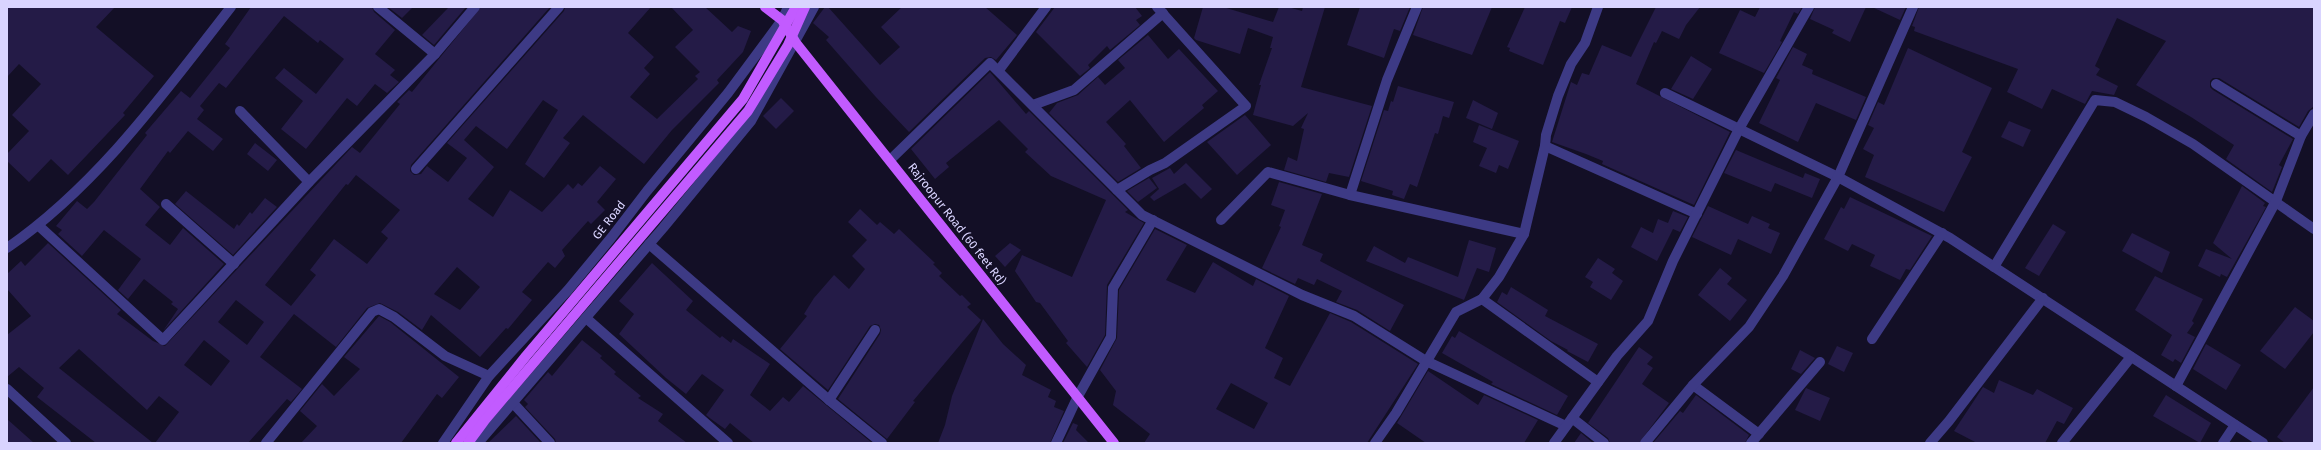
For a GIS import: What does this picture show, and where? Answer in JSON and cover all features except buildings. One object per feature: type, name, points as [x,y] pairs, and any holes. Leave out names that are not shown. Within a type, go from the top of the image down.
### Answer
[{"type":"main road","points":[[765,7],[782,20]]},
{"type":"main road","points":[[456,443],[526,356],[743,99],[796,7]]},
{"type":"main road","points":[[468,443],[582,305],[748,111],[788,45],[805,7]]},
{"type":"main road","name":"Rajroopur Road (60 feet Rd)","points":[[782,20],[796,43],[1114,443]]},
{"type":"street","points":[[7,248],[39,226],[85,183],[158,100],[231,7]]},
{"type":"street","points":[[378,7],[434,54]]},
{"type":"street","points":[[39,226],[163,340],[310,182],[434,54],[475,7]]},
{"type":"street","points":[[416,169],[559,7]]},
{"type":"street","name":"GE Road","points":[[443,443],[490,376],[568,290],[612,238],[647,191],[728,93],[782,20],[788,7]]},
{"type":"street","points":[[478,443],[649,244],[751,121],[796,43],[814,7]]},
{"type":"street","points":[[999,70],[1046,7]]},
{"type":"street","points":[[1350,195],[1387,80],[1417,7]]},
{"type":"street","points":[[1376,443],[1396,413],[1456,312],[1482,299],[1499,277],[1524,234],[1545,146],[1546,135],[1558,96],[1571,64],[1585,43],[1598,7]]},
{"type":"street","points":[[1554,443],[1617,356],[1648,321],[1673,261],[1739,129],[1809,7]]},
{"type":"street","points":[[1645,443],[1693,385],[1749,327],[1784,276],[1838,177],[1913,7]]},
{"type":"street","points":[[1033,105],[1074,90],[1160,10],[1246,106],[1165,163],[1150,170],[1117,190]]},
{"type":"street","points":[[890,160],[990,63],[999,70],[1142,215],[1302,295],[1354,316],[1426,361],[1569,422],[1604,443]]},
{"type":"street","points":[[2216,84],[2301,136]]},
{"type":"street","points":[[1665,94],[1838,177],[1942,233],[2263,443]]},
{"type":"street","points":[[1994,267],[2095,100],[2115,102],[2146,117],[2193,144],[2314,229]]},
{"type":"street","points":[[240,111],[310,182]]},
{"type":"street","points":[[2176,386],[2276,201],[2301,136],[2314,114]]},
{"type":"street","points":[[1545,146],[1697,214]]},
{"type":"street","points":[[1221,220],[1268,172],[1350,195],[1524,234]]},
{"type":"street","points":[[166,204],[234,264]]},
{"type":"street","points":[[1056,443],[1077,398],[1111,337],[1113,288],[1153,220]]},
{"type":"street","points":[[1872,339],[1942,233]]},
{"type":"street","points":[[649,244],[829,400],[882,443]]},
{"type":"street","points":[[1930,443],[1950,421],[2043,298]]},
{"type":"street","points":[[1482,299],[1598,382]]},
{"type":"street","points":[[266,443],[372,312],[379,309],[394,317],[445,356],[490,376]]},
{"type":"street","points":[[586,318],[728,443]]},
{"type":"street","points":[[829,400],[875,330]]},
{"type":"street","points":[[2062,443],[2130,357]]},
{"type":"street","points":[[1751,443],[1820,362]]},
{"type":"street","points":[[1693,385],[1759,434]]},
{"type":"street","points":[[7,389],[66,443]]},
{"type":"street","points":[[513,403],[550,443]]},
{"type":"street","points":[[2223,443],[2235,425]]}]
